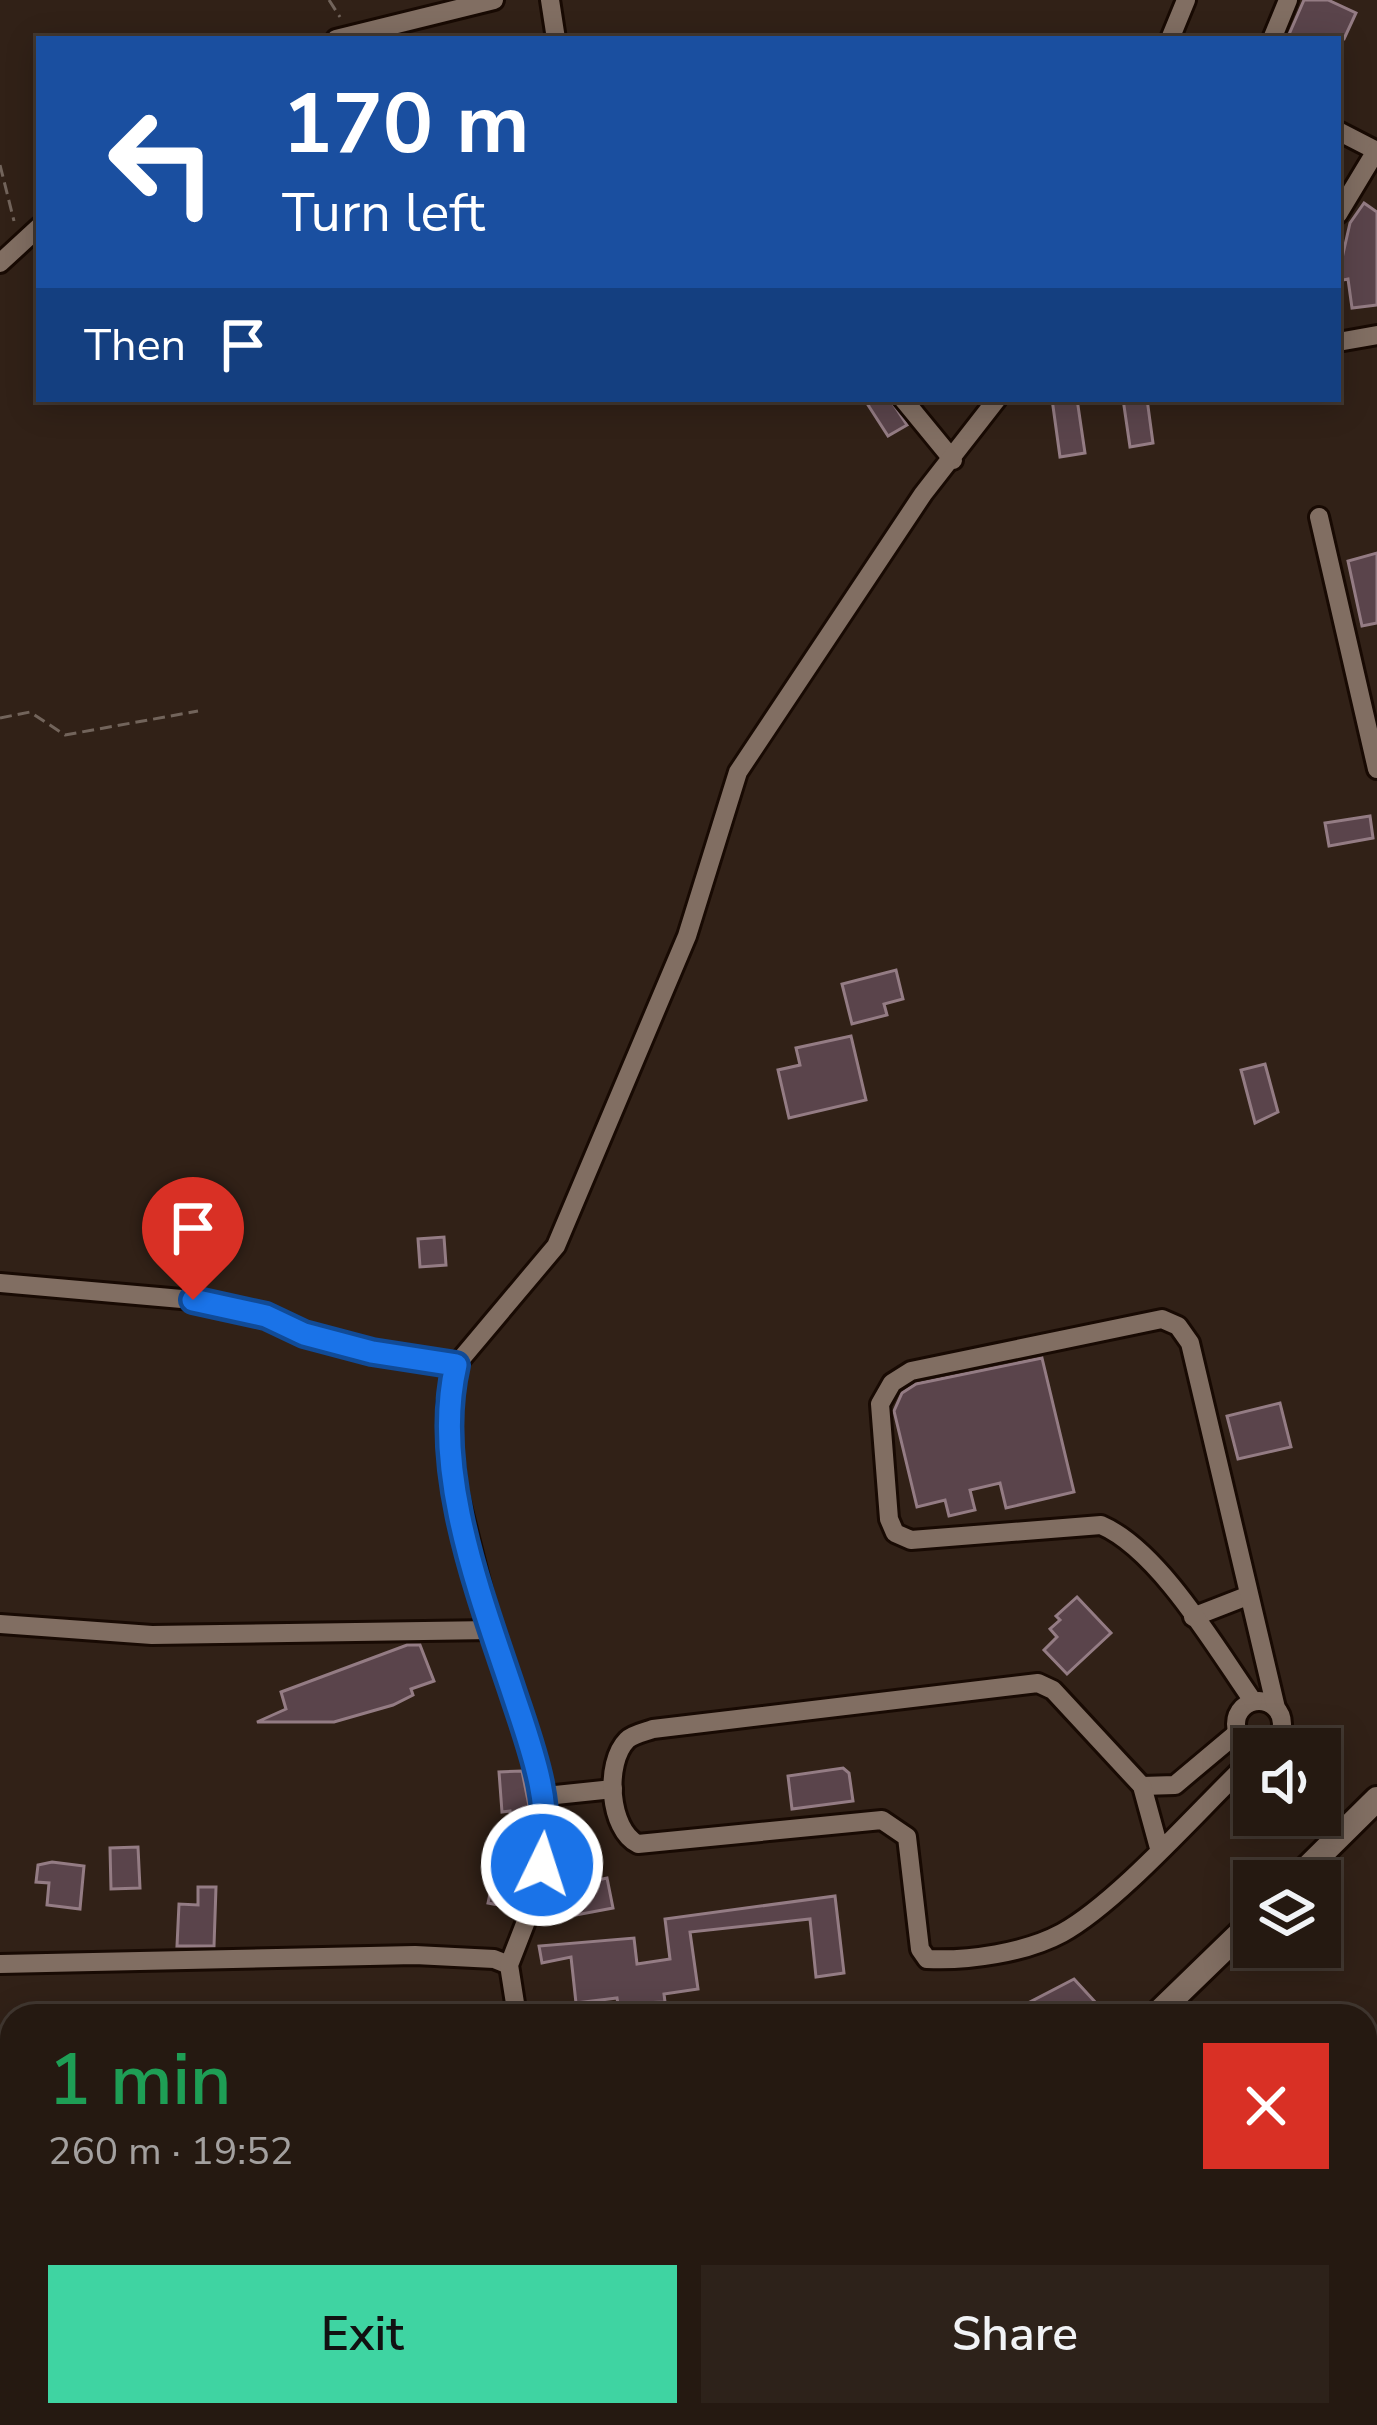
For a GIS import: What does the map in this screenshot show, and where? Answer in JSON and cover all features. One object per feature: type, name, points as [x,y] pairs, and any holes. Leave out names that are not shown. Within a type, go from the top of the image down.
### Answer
[{"type":"street","points":[[348,36],[494,0]]},
{"type":"street","points":[[550,0],[556,36]]},
{"type":"street","points":[[1171,36],[1186,0]]},
{"type":"street","points":[[1273,36],[1288,0]]},
{"type":"street","points":[[1341,133],[1377,151],[1341,209]]},
{"type":"street","points":[[0,263],[36,230]]},
{"type":"street","points":[[1341,341],[1377,335]]},
{"type":"street","points":[[905,402],[953,460]]},
{"type":"street","points":[[515,2004],[509,1965],[537,1893],[546,1837],[546,1796],[492,1630],[457,1490],[447,1404],[456,1365],[556,1246],[687,936],[739,772],[923,494],[996,402]]},
{"type":"street","points":[[1319,517],[1377,769]]},
{"type":"street","points":[[0,1283],[193,1300],[266,1316],[304,1334],[372,1352],[456,1365]]},
{"type":"street","points":[[1276,1708],[1253,1701],[1193,1617],[1124,1535],[1101,1525],[910,1540],[895,1533],[889,1519],[880,1404],[892,1383],[911,1371],[1162,1319],[1178,1326],[1190,1343],[1281,1728]]},
{"type":"street","points":[[1193,1617],[1247,1596]]},
{"type":"street","points":[[0,1624],[152,1635],[492,1630]]},
{"type":"street","points":[[1159,1848],[1142,1786],[1053,1690],[1038,1683],[653,1729],[628,1738],[617,1756],[613,1789],[622,1828],[638,1844],[882,1820],[897,1826],[908,1837],[920,1949],[926,1959],[1022,1947],[1060,1934],[1159,1848],[1233,1777]]},
{"type":"street","points":[[1238,1728],[1240,1710],[1253,1701]]},
{"type":"street","points":[[1142,1786],[1175,1785],[1233,1736]]},
{"type":"street","points":[[546,1796],[613,1789]]},
{"type":"street","points":[[1315,1860],[1377,1799]]},
{"type":"street","points":[[1167,2004],[1233,1940]]},
{"type":"street","points":[[0,1964],[415,1954],[494,1959],[509,1965]]},
{"type":"path","points":[[0,165],[21,246]]},
{"type":"path","points":[[0,718],[30,712],[64,735],[198,712]]},
{"type":"building","points":[[1304,0],[1328,0],[1356,13],[1344,39],[1288,36]]},
{"type":"building","points":[[1364,203],[1377,212],[1377,305],[1352,308],[1348,279],[1341,280],[1350,223]]},
{"type":"building","points":[[892,402],[907,425],[888,436],[868,405]]},
{"type":"building","points":[[1052,402],[1077,402],[1085,453],[1060,457]]},
{"type":"building","points":[[1123,402],[1147,402],[1153,443],[1130,447]]},
{"type":"building","points":[[1377,553],[1377,623],[1362,626],[1348,561]]},
{"type":"building","points":[[1370,816],[1373,838],[1329,846],[1325,823]]},
{"type":"building","points":[[896,970],[903,999],[884,1004],[887,1015],[852,1024],[842,984]]},
{"type":"building","points":[[851,1036],[866,1100],[789,1118],[778,1070],[800,1065],[796,1048]]},
{"type":"building","points":[[1265,1064],[1278,1112],[1255,1123],[1241,1070]]},
{"type":"building","points":[[444,1237],[446,1265],[420,1267],[418,1239]]},
{"type":"building","points":[[1042,1358],[1074,1492],[1006,1508],[1000,1483],[970,1490],[975,1510],[949,1516],[945,1500],[917,1507],[894,1411],[902,1393],[916,1384]]},
{"type":"building","points":[[1280,1403],[1291,1447],[1238,1459],[1227,1416]]},
{"type":"building","points":[[1077,1597],[1111,1633],[1067,1674],[1044,1650],[1057,1637],[1050,1629],[1060,1620],[1056,1616]]},
{"type":"building","points":[[407,1645],[420,1645],[434,1681],[411,1689],[413,1695],[334,1722],[257,1722],[286,1709],[281,1692]]},
{"type":"building","points":[[843,1768],[849,1773],[853,1801],[792,1809],[788,1776]]},
{"type":"building","points":[[522,1771],[529,1806],[526,1844],[512,1845],[510,1811],[502,1812],[499,1772]]},
{"type":"building","points":[[138,1847],[140,1888],[111,1889],[110,1848]]},
{"type":"building","points":[[497,1861],[518,1866],[509,1907],[488,1903]]},
{"type":"building","points":[[38,1865],[84,1866],[80,1909],[47,1905],[49,1883],[36,1882]]},
{"type":"building","points":[[607,1878],[613,1908],[576,1915],[574,1885]]},
{"type":"building","points":[[198,1887],[216,1887],[214,1946],[177,1946],[179,1904],[198,1905]]},
{"type":"building","points":[[835,1896],[844,1973],[816,1977],[810,1919],[690,1932],[698,1989],[664,1994],[665,2002],[618,2004],[617,1998],[576,2003],[571,1957],[542,1963],[539,1946],[634,1938],[637,1964],[670,1959],[665,1919]]},
{"type":"building","points":[[1074,1979],[1097,2004],[1026,2004]]},
{"type":"route","points":[[193,1300],[266,1316],[304,1334],[372,1352],[456,1365],[447,1404],[457,1490],[492,1630],[546,1796],[542,1865]]}]
